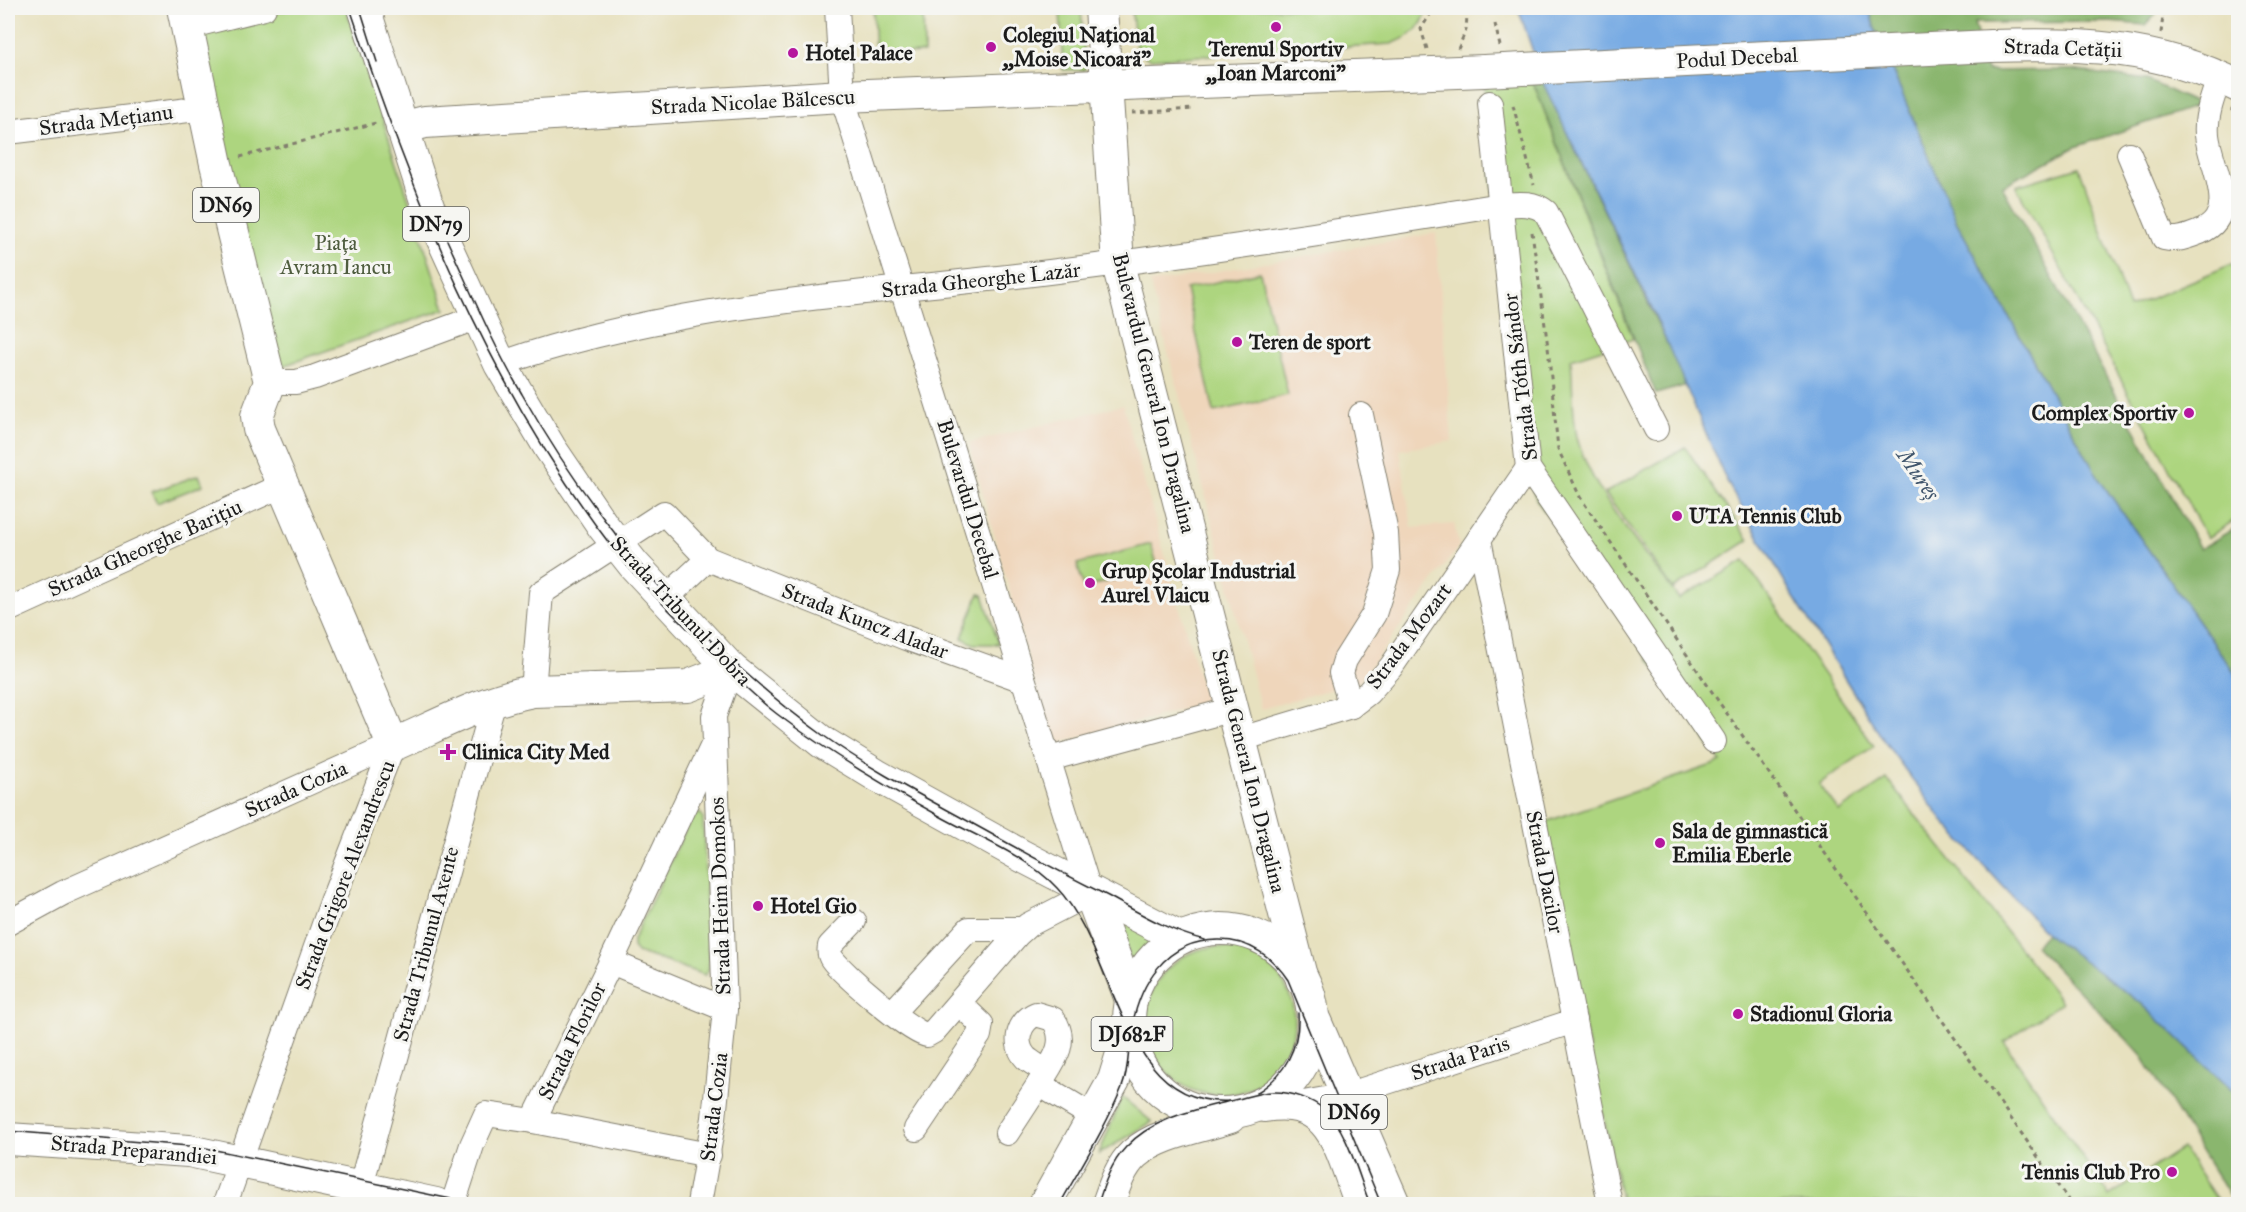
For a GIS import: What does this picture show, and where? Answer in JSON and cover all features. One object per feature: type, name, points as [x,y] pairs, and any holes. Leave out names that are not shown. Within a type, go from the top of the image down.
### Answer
[{"type":"main road","name":"DN79","points":[[364,8],[428,207],[478,317]]},
{"type":"main road","points":[[1101,15],[1117,51],[1135,68],[1203,70],[1220,74],[1233,81]]},
{"type":"main road","name":"Bulevardul General Ion Dragalina","points":[[1101,15],[1118,264],[1196,562]]},
{"type":"main road","name":"DN69","points":[[185,17],[264,366],[270,382]]},
{"type":"main road","name":"Strada Cetății","points":[[1991,46],[2051,44],[2130,50],[2172,59],[2234,83]]},
{"type":"main road","name":"Podul Decebal","points":[[1233,81],[1493,64],[1991,46]]},
{"type":"main road","name":"Strada Nicolae Bălcescu","points":[[400,122],[842,96],[1233,81]]},
{"type":"main road","name":"Strada Tribunul Dobra","points":[[478,317],[500,364],[535,426],[617,544],[731,669],[799,724],[850,760],[1090,893]]},
{"type":"main road","name":"Strada Grigore Alexandrescu","points":[[270,382],[261,403],[257,422],[393,745]]},
{"type":"main road","name":"Strada General Ion Dragalina","points":[[1196,562],[1302,980]]},
{"type":"main road","name":"Strada Cozia","points":[[393,745],[494,701],[533,691],[688,686],[731,669]]},
{"type":"main road","points":[[1090,893],[1178,937]]},
{"type":"main road","points":[[1090,893],[1130,1011]]},
{"type":"main road","name":"DJ682F","points":[[1045,1204],[1114,1080],[1130,1011],[1143,969],[1154,954],[1178,937],[1208,930],[1248,934],[1265,942],[1284,956],[1302,980],[1314,1019],[1311,1050],[1304,1069],[1293,1084],[1255,1109],[1163,1138],[1133,1155],[1119,1175],[1108,1204]]},
{"type":"main road","name":"DJ682F","points":[[1130,1011],[1145,1073],[1165,1094],[1203,1111],[1231,1114],[1255,1109]]},
{"type":"main road","name":"DN69","points":[[1314,1019],[1394,1204]]},
{"type":"main road","name":"DN69","points":[[1255,1109],[1298,1104],[1319,1115],[1327,1125],[1361,1204]]},
{"type":"main road","name":"Strada Preparandiei","points":[[8,1139],[189,1151],[436,1204]]},
{"type":"street","points":[[185,17],[264,8]]},
{"type":"street","name":"Bulevardul Decebal","points":[[837,8],[842,96],[1090,893]]},
{"type":"street","points":[[2129,154],[2164,238],[2175,241],[2214,222],[2222,201],[2221,184],[2207,136],[2208,121],[2234,83]]},
{"type":"street","name":"Strada Tóth Sándor","points":[[1501,102],[1501,205],[1528,468],[1714,741]]},
{"type":"street","name":"Strada Mețianu","points":[[8,132],[205,108]]},
{"type":"street","points":[[1527,203],[1539,206],[1546,212],[1656,429]]},
{"type":"street","name":"Strada Gheorghe Lazăr","points":[[500,364],[579,338],[665,318],[777,300],[903,289],[1118,264],[1501,205],[1527,203]]},
{"type":"street","points":[[270,382],[296,382],[315,377],[478,317]]},
{"type":"street","points":[[1351,706],[1341,673],[1345,660],[1374,614],[1388,570],[1386,533],[1361,415]]},
{"type":"street","name":"Strada Mozart","points":[[1049,759],[1237,724],[1351,706],[1368,693],[1391,667],[1528,468]]},
{"type":"street","name":"Strada Gheorghe Barițiu","points":[[8,609],[283,485]]},
{"type":"street","points":[[533,691],[541,593],[664,513],[708,559],[666,598]]},
{"type":"street","name":"Strada Dacilor","points":[[1479,540],[1610,1204]]},
{"type":"street","name":"Strada Kuncz Aladar","points":[[708,559],[906,638],[1023,680]]},
{"type":"street","name":"Strada Heim Domokos","points":[[714,743],[611,962],[725,1009],[714,716],[731,669]]},
{"type":"street","name":"Strada Tribunul Axente","points":[[360,1188],[494,701]]},
{"type":"street","name":"Strada Cozia","points":[[8,917],[393,745]]},
{"type":"street","name":"Strada Grigore Alexandrescu","points":[[225,1204],[242,1162],[332,902],[393,745]]},
{"type":"street","points":[[854,921],[830,946],[830,956],[892,1013],[919,1033],[927,1035],[934,1031],[1023,929],[1090,893]]},
{"type":"street","points":[[892,1013],[969,929],[1023,929]]},
{"type":"street","name":"Strada Florilor","points":[[533,1121],[611,962]]},
{"type":"street","points":[[916,1130],[980,1035],[981,1024],[959,1003]]},
{"type":"street","name":"Strada Cozia","points":[[699,1204],[709,1155],[725,1009]]},
{"type":"street","name":"Strada Paris","points":[[1298,1104],[1347,1095],[1574,1021]]},
{"type":"street","points":[[1007,1133],[1043,1078],[1094,1117]]},
{"type":"street","name":"Strada Florilor","points":[[453,1204],[472,1145],[486,1114],[709,1155]]},
{"type":"path","points":[[1433,54],[1423,41],[1421,29],[1434,8]]},
{"type":"path","points":[[2161,34],[2164,8]]},
{"type":"path","points":[[1456,53],[1466,30],[1467,16]]},
{"type":"path","points":[[1493,64],[1495,24]]},
{"type":"path","points":[[1501,102],[1533,176],[1533,191],[1527,203],[1548,347],[1558,449],[1580,497],[1721,705],[2071,1204]]},
{"type":"path","points":[[239,157],[400,122]]},
{"type":"shaded area","points":[[1436,233],[1452,441],[1400,450],[1412,528],[1454,524],[1459,546],[1360,681],[1261,709],[1150,283]]},
{"type":"shaded area","name":"Grup Școlar Industrial Aurel Vlaicu","points":[[1123,405],[1206,703],[1052,745],[969,443]]},
{"type":"green space","name":"Piața Avram Iancu","points":[[293,8],[346,8],[445,309],[274,369],[195,32]]},
{"type":"green space","points":[[873,8],[923,8],[924,53],[875,55]]},
{"type":"green space","points":[[1060,8],[1081,8],[1085,70],[1063,70]]},
{"type":"green space","name":"Terenul Sportiv ,,Ioan Marconi\"","points":[[1131,8],[1427,8],[1422,22],[1415,31],[1391,44],[1150,59],[1137,53]]},
{"type":"green space","points":[[1869,8],[2157,8],[2158,11],[2145,25],[2109,22],[1974,23],[1987,71],[2070,70],[2147,80],[2200,105],[2075,147],[2002,186],[2200,549],[2238,526],[2238,678],[2099,479],[1957,223],[1874,27]]},
{"type":"green space","points":[[1533,82],[1633,339],[1571,359],[1573,409],[1577,437],[1584,458],[1606,500],[1679,599],[1744,561],[1874,746],[1819,784],[1839,811],[1887,779],[2062,1002],[2004,1042],[2109,1196],[2182,1148],[2220,1204],[1622,1204],[1542,823],[1721,762],[1537,501],[1516,449],[1484,85]]},
{"type":"green space","points":[[1533,82],[1542,82],[1545,87],[1687,385],[1656,394]]},
{"type":"green space","name":"Complex Sportiv","points":[[2079,167],[2129,308],[2232,264],[2238,275],[2238,518],[2207,538],[2016,186]]},
{"type":"green space","name":"Teren de sport","points":[[1260,272],[1288,395],[1214,412],[1186,289]]},
{"type":"green space","name":"UTA Tennis Club","points":[[1685,447],[1749,540],[1673,589],[1605,493]]},
{"type":"green space","points":[[199,475],[203,485],[157,503],[151,492]]},
{"type":"green space","points":[[1151,544],[1158,568],[1084,588],[1077,564]]},
{"type":"green space","points":[[979,594],[983,595],[999,644],[974,644],[962,638]]},
{"type":"green space","points":[[694,812],[701,814],[703,818],[709,969],[705,975],[637,952],[633,947],[633,940]]},
{"type":"green space","points":[[1112,909],[1154,940],[1131,961]]},
{"type":"green space","points":[[2046,933],[2142,1004],[2238,1096],[2238,1204],[2234,1204],[2140,1053],[2035,946]]},
{"type":"green space","points":[[1220,947],[1234,948],[1248,953],[1261,959],[1272,969],[1282,980],[1288,993],[1293,1007],[1293,1035],[1288,1049],[1282,1062],[1272,1073],[1261,1083],[1248,1089],[1234,1094],[1220,1095],[1206,1094],[1192,1089],[1179,1083],[1168,1073],[1158,1062],[1152,1049],[1147,1035],[1146,1021],[1147,1007],[1152,993],[1158,980],[1168,969],[1179,959],[1192,953],[1206,948]]},
{"type":"green space","points":[[1122,1097],[1152,1122],[1099,1154]]},
{"type":"water","name":"Mureș","points":[[1518,8],[1869,8],[1874,27],[1957,223],[2099,479],[2238,678],[2238,1096],[2142,1004],[2046,933],[1943,821],[1884,741],[1790,591],[1727,482],[1654,313],[1545,87]]},
{"type":"tram line","points":[[350,8],[400,149],[458,288],[528,422],[568,486],[612,547],[650,591],[723,665],[777,714],[859,770],[945,819],[1004,849],[1045,877],[1057,888],[1077,915],[1124,1020],[1143,1053],[1165,1080],[1194,1097],[1231,1101]]},
{"type":"tram line","points":[[360,8],[377,62]]},
{"type":"tram line","points":[[447,240],[501,357],[551,443],[583,491],[655,581],[735,664],[824,736],[886,776],[1143,915],[1180,932],[1205,940]]},
{"type":"tram line","points":[[1060,1204],[1101,1132],[1122,1087],[1135,1014],[1148,982],[1170,956],[1184,947],[1220,940],[1241,943],[1259,951],[1268,957],[1288,980],[1381,1204]]},
{"type":"tram line","points":[[1256,1093],[1275,1078],[1289,1059],[1296,1037],[1298,1013]]},
{"type":"tram line","points":[[1098,1204],[1116,1160],[1126,1147],[1149,1128],[1191,1111],[1274,1092],[1288,1093],[1308,1099],[1333,1118],[1352,1154],[1370,1204]]},
{"type":"tram line","points":[[8,1131],[201,1147],[475,1204]]},
{"type":"place","name":"Terenul Sportiv ,,Ioan Marconi\"","points":[[1276,27]]},
{"type":"place","name":"Colegiul Național ,,Moise Nicoară\"","points":[[991,47]]},
{"type":"place","name":"Hotel Palace","points":[[793,53]]},
{"type":"place","name":"Teren de sport","points":[[1237,342]]},
{"type":"place","name":"Complex Sportiv","points":[[2189,413]]},
{"type":"place","name":"UTA Tennis Club","points":[[1677,516]]},
{"type":"place","name":"Grup Școlar Industrial Aurel Vlaicu","points":[[1090,583]]},
{"type":"place","name":"Clinica City Med","points":[[448,752]]},
{"type":"place","name":"Sala de gimnastică Emilia Eberle","points":[[1660,843]]},
{"type":"place","name":"Hotel Gio","points":[[758,906]]},
{"type":"place","name":"Stadionul Gloria","points":[[1738,1014]]},
{"type":"place","name":"Tennis Club Pro","points":[[2172,1172]]}]
